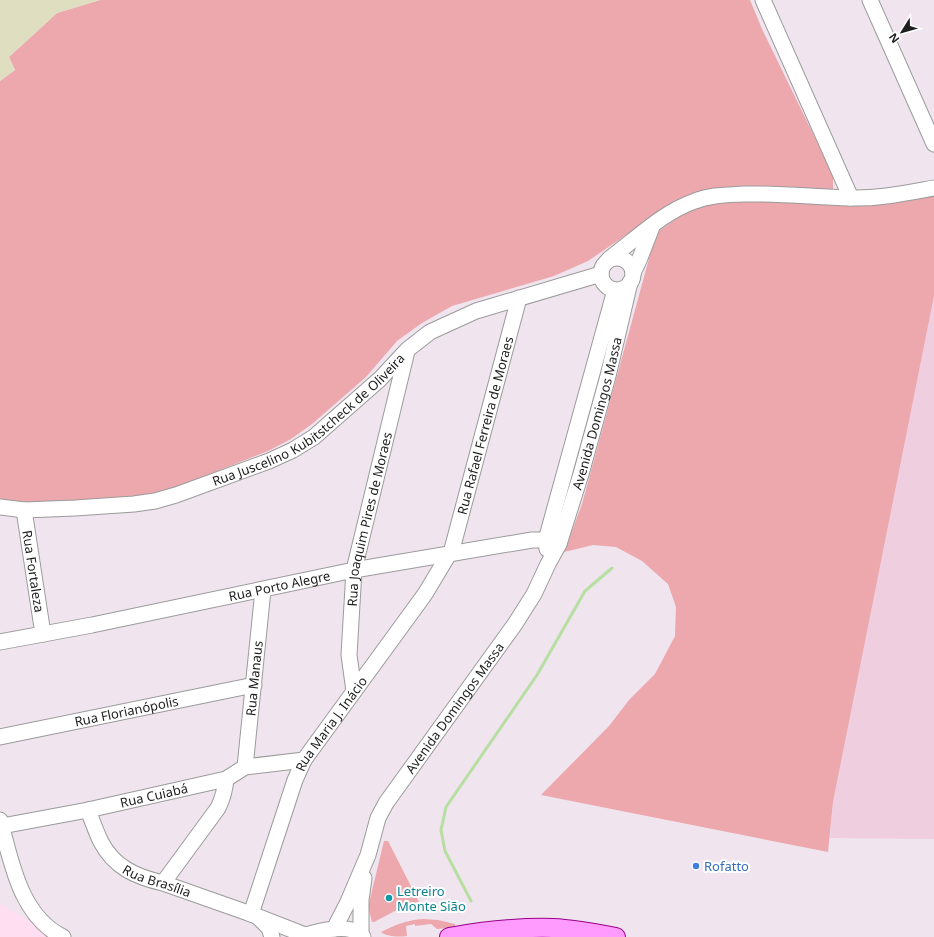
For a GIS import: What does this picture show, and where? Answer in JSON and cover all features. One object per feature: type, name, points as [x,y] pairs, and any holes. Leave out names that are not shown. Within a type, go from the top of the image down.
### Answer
[{"type":"main road","points":[[449,937],[502,929],[553,928],[616,937]]},
{"type":"street","points":[[762,0],[851,198]]},
{"type":"street","points":[[870,0],[934,144]]},
{"type":"street","points":[[610,259],[622,258],[628,262],[631,267],[631,278],[621,289],[616,290],[607,286],[601,278],[602,268],[605,263],[610,259],[652,226],[679,207],[696,200],[717,195],[760,194],[851,198],[890,196],[934,188]]},
{"type":"street","name":"Avenida Domingos Massa","points":[[553,542],[581,474],[602,399],[631,278],[652,226]]},
{"type":"street","name":"Rua Juscelino Kubitstcheck de Oliveira","points":[[0,507],[24,510],[127,505],[154,501],[176,495],[269,461],[293,450],[314,437],[380,379],[407,350],[430,332],[476,312],[601,274]]},
{"type":"street","name":"Avenida Domingos Massa","points":[[362,935],[361,900],[368,855],[378,818],[386,803],[515,624],[534,594],[548,564],[616,290]]},
{"type":"street","name":"Rua Rafael Ferreira de Moraes","points":[[450,554],[519,298]]},
{"type":"street","name":"Rua Joaquim Pires de Moraes","points":[[354,691],[349,655],[354,570],[407,350]]},
{"type":"street","name":"Rua Fortaleza","points":[[24,510],[44,634]]},
{"type":"street","name":"Rua Porto Alegre","points":[[0,642],[92,625],[354,570],[532,540],[553,542]]},
{"type":"street","name":"Rua Maria J. Inácio","points":[[254,915],[294,780],[304,760],[425,594],[450,554]]},
{"type":"street","name":"Rua Manaus","points":[[245,767],[263,590]]},
{"type":"street","name":"Rua Florianópolis","points":[[0,737],[254,685]]},
{"type":"street","name":"Rua Cuiabá","points":[[1,823],[88,810],[226,779],[245,767],[304,760]]},
{"type":"street","points":[[162,883],[218,808],[223,798],[226,779]]},
{"type":"street","name":"Rua Brasília","points":[[88,810],[101,842],[114,860],[130,873],[254,915],[302,936]]},
{"type":"street","points":[[1,823],[3,849],[23,896],[37,917],[55,934],[63,937]]},
{"type":"street","name":"Avenida Domingos Massa","points":[[334,929],[347,904],[368,855]]},
{"type":"street","points":[[254,915],[269,928],[272,937]]},
{"type":"street","points":[[302,936],[345,928],[356,931],[362,935]]},
{"type":"shaded area","points":[[100,0],[750,0],[762,29],[833,175],[833,189],[734,188],[679,199],[588,261],[554,276],[452,306],[422,323],[397,341],[366,377],[312,424],[291,439],[268,451],[192,481],[154,494],[109,499],[22,503],[0,500],[0,81],[15,70],[9,57],[57,13]]},
{"type":"shaded area","points":[[934,195],[934,296],[833,802],[828,852],[541,795],[609,726],[629,700],[655,674],[675,636],[676,607],[668,584],[642,561],[616,547],[593,545],[564,552],[582,504],[656,233],[686,212],[713,201]]},
{"type":"shaded area","points":[[934,296],[934,839],[830,838],[833,802]]},
{"type":"shaded area","points":[[384,841],[388,841],[419,902],[416,905],[414,903],[411,906],[403,906],[401,909],[398,908],[395,911],[372,922],[369,903]]},
{"type":"shaded area","points":[[0,904],[57,937],[0,937]]},
{"type":"shaded area","points":[[423,919],[438,920],[455,924],[455,927],[437,929],[431,924],[415,926],[415,924],[406,926],[407,936],[390,936],[381,932],[401,923]]},
{"type":"green space","points":[[0,0],[100,0],[57,13],[9,57],[15,70],[0,81]]},
{"type":"waterway","points":[[471,901],[445,851],[441,830],[446,807],[537,675],[585,591],[612,568]]},
{"type":"place","name":"Rofatto","points":[[696,866]]},
{"type":"place","name":"Letreiro Monte Sião","points":[[389,898]]}]
